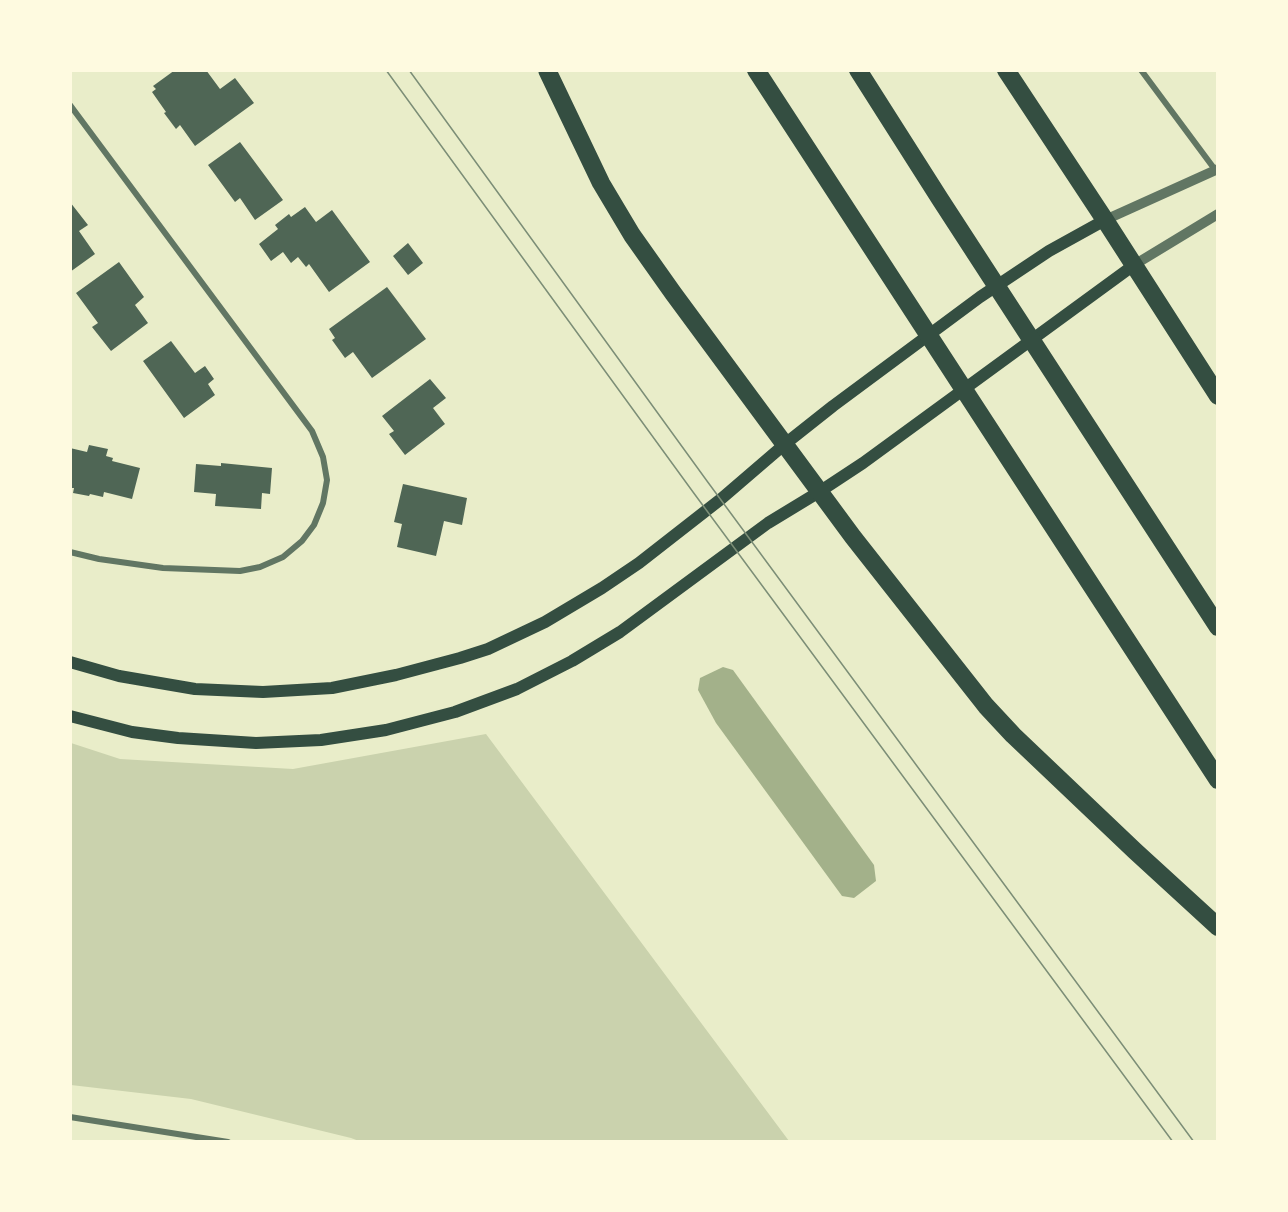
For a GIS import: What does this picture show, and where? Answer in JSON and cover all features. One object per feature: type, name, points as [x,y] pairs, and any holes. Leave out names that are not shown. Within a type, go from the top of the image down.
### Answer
[{"type":"highway","points":[[547,70],[601,183],[632,235],[853,537],[986,706],[1013,735],[1218,927]]},
{"type":"highway","points":[[756,70],[1218,780]]},
{"type":"highway","points":[[858,70],[1218,627]]},
{"type":"highway","points":[[1006,70],[1218,396]]},
{"type":"main road","points":[[70,663],[119,676],[195,689],[263,692],[332,688],[396,675],[488,649],[571,607],[639,563],[721,500],[833,406],[980,297],[1049,251],[1105,220]]},
{"type":"main road","points":[[70,716],[132,732],[178,738],[255,743],[321,740],[386,730],[455,712],[517,689],[548,675],[645,615],[768,523],[863,463],[1134,265]]},
{"type":"street","points":[[1105,220],[1217,171],[1141,70]]},
{"type":"street","points":[[70,105],[312,431],[323,457],[327,480],[323,503],[314,525],[302,541],[283,557],[260,567],[240,571],[163,568],[99,559],[70,552]]},
{"type":"street","points":[[1134,265],[1218,214]]},
{"type":"street","points":[[70,1117],[228,1142]]},
{"type":"shaded area","points":[[723,667],[733,670],[874,865],[876,881],[854,898],[842,896],[716,723],[698,690],[700,678]]},
{"type":"shaded area","points":[[486,734],[789,1141],[359,1141],[191,1099],[71,1085],[71,743],[120,759],[293,769]]},
{"type":"building","points":[[175,70],[206,70],[220,89],[235,78],[254,103],[195,146],[180,125],[176,129],[152,92],[156,89],[153,86]]},
{"type":"building","points":[[240,142],[283,200],[255,220],[240,198],[235,202],[208,165]]},
{"type":"building","points":[[70,202],[88,225],[79,231],[95,254],[70,272]]},
{"type":"building","points":[[305,207],[316,222],[332,210],[370,262],[329,292],[309,264],[306,267],[298,257],[291,263],[283,252],[271,261],[259,244],[278,229],[275,225],[289,214],[291,217]]},
{"type":"building","points":[[408,243],[423,263],[408,275],[393,256]]},
{"type":"building","points":[[119,262],[144,297],[135,305],[148,323],[111,351],[92,327],[98,323],[76,293]]},
{"type":"building","points":[[387,287],[426,339],[372,378],[353,352],[345,358],[332,340],[335,338],[329,329]]},
{"type":"building","points":[[171,341],[195,373],[205,366],[214,379],[208,384],[215,395],[184,418],[143,361]]},
{"type":"building","points":[[430,379],[446,398],[433,408],[445,424],[405,455],[389,434],[394,431],[382,416]]},
{"type":"building","points":[[89,445],[108,449],[106,456],[113,458],[112,461],[140,468],[132,499],[104,492],[103,497],[73,493],[74,488],[70,488],[70,448],[87,452]]},
{"type":"building","points":[[221,463],[272,468],[270,494],[262,493],[261,509],[215,506],[216,494],[194,492],[196,464],[221,466]]},
{"type":"building","points":[[403,484],[467,498],[462,525],[444,521],[436,556],[397,547],[402,524],[394,522]]},
{"type":"tram line","points":[[386,70],[693,492],[1173,1142]]},
{"type":"tram line","points":[[409,70],[707,481],[1194,1142]]}]
